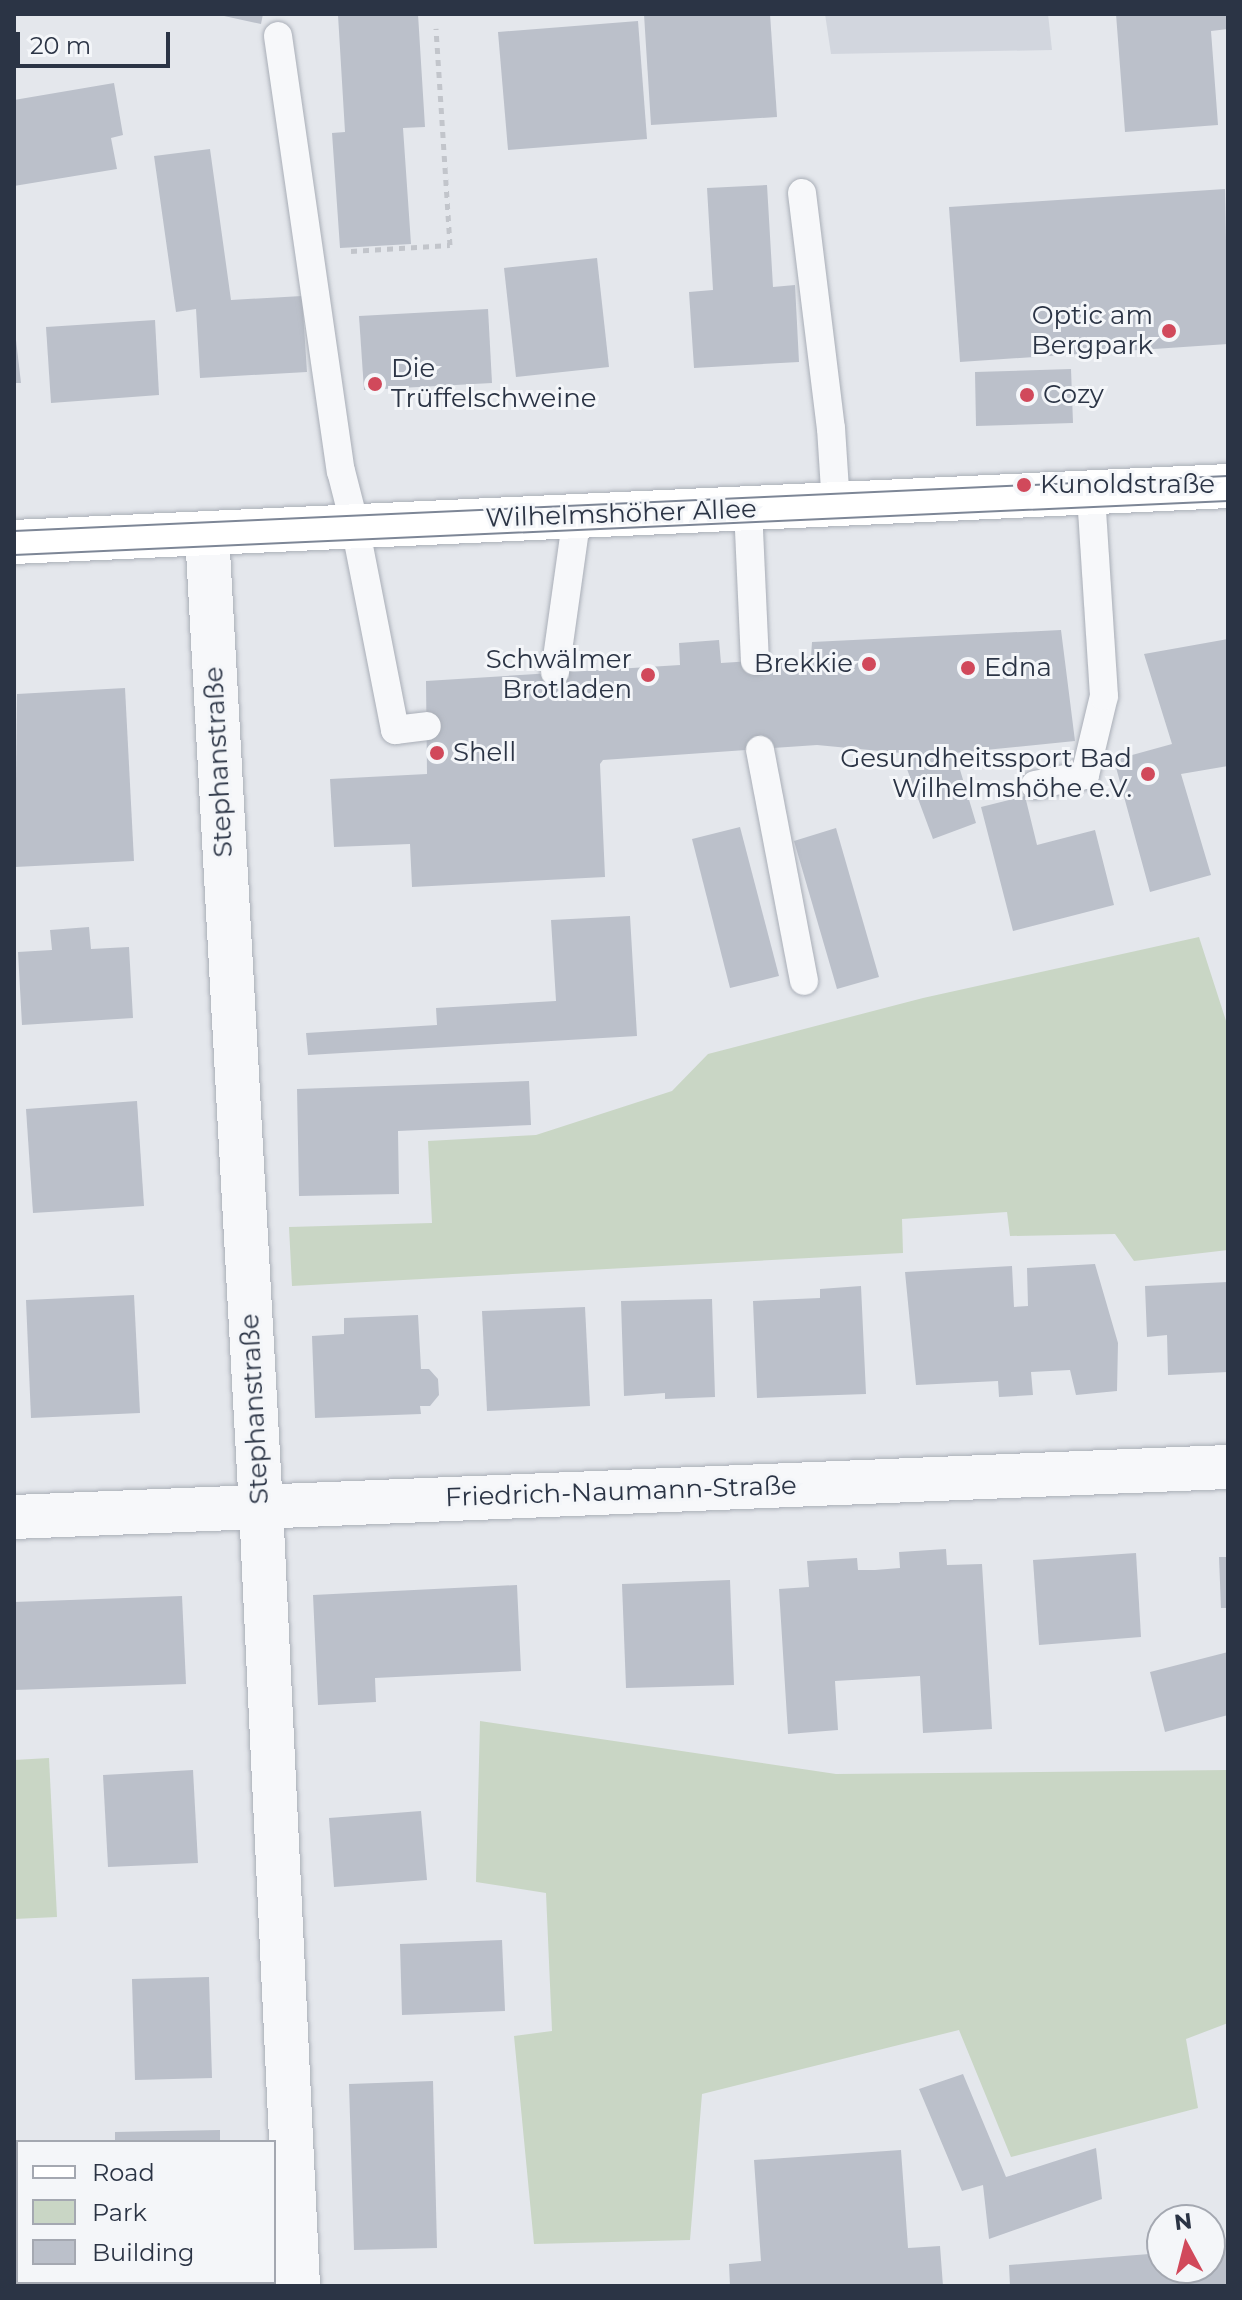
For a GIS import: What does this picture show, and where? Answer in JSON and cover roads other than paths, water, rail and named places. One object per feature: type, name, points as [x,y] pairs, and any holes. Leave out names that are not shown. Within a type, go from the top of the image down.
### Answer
[{"type":"main road","name":"Wilhelmshöher Allee","points":[[14,542],[1228,486]]},
{"type":"street","name":"Stephanstraße","points":[[207,533],[261,1507],[298,2286]]},
{"type":"street","name":"Friedrich-Naumann-Straße","points":[[14,1517],[1228,1467]]},
{"type":"lane","points":[[278,36],[341,471],[355,526],[395,730],[427,726]]},
{"type":"lane","points":[[802,193],[831,428],[836,505]]},
{"type":"lane","points":[[1035,785],[1085,775],[1104,696],[1091,493]]},
{"type":"lane","points":[[748,508],[755,661]]},
{"type":"lane","points":[[555,672],[577,515]]},
{"type":"lane","points":[[760,750],[804,981]]},
{"type":"tram line","points":[[14,531],[1228,476]]},
{"type":"tram line","points":[[14,555],[1228,501]]},
{"type":"place","name":"Optic am Bergpark","points":[[1169,331]]},
{"type":"place","name":"Die Trüffelschweine","points":[[375,384]]},
{"type":"place","name":"Cozy","points":[[1027,395]]},
{"type":"place","name":"Kunoldstraße","points":[[1024,485]]},
{"type":"place","name":"Brekkie","points":[[869,664]]},
{"type":"place","name":"Edna","points":[[968,668]]},
{"type":"place","name":"Schwälmer Brotladen","points":[[648,675]]},
{"type":"place","name":"Shell","points":[[437,753]]},
{"type":"place","name":"Gesundheitssport Bad Wilhelmshöhe e.V.","points":[[1148,774]]}]
